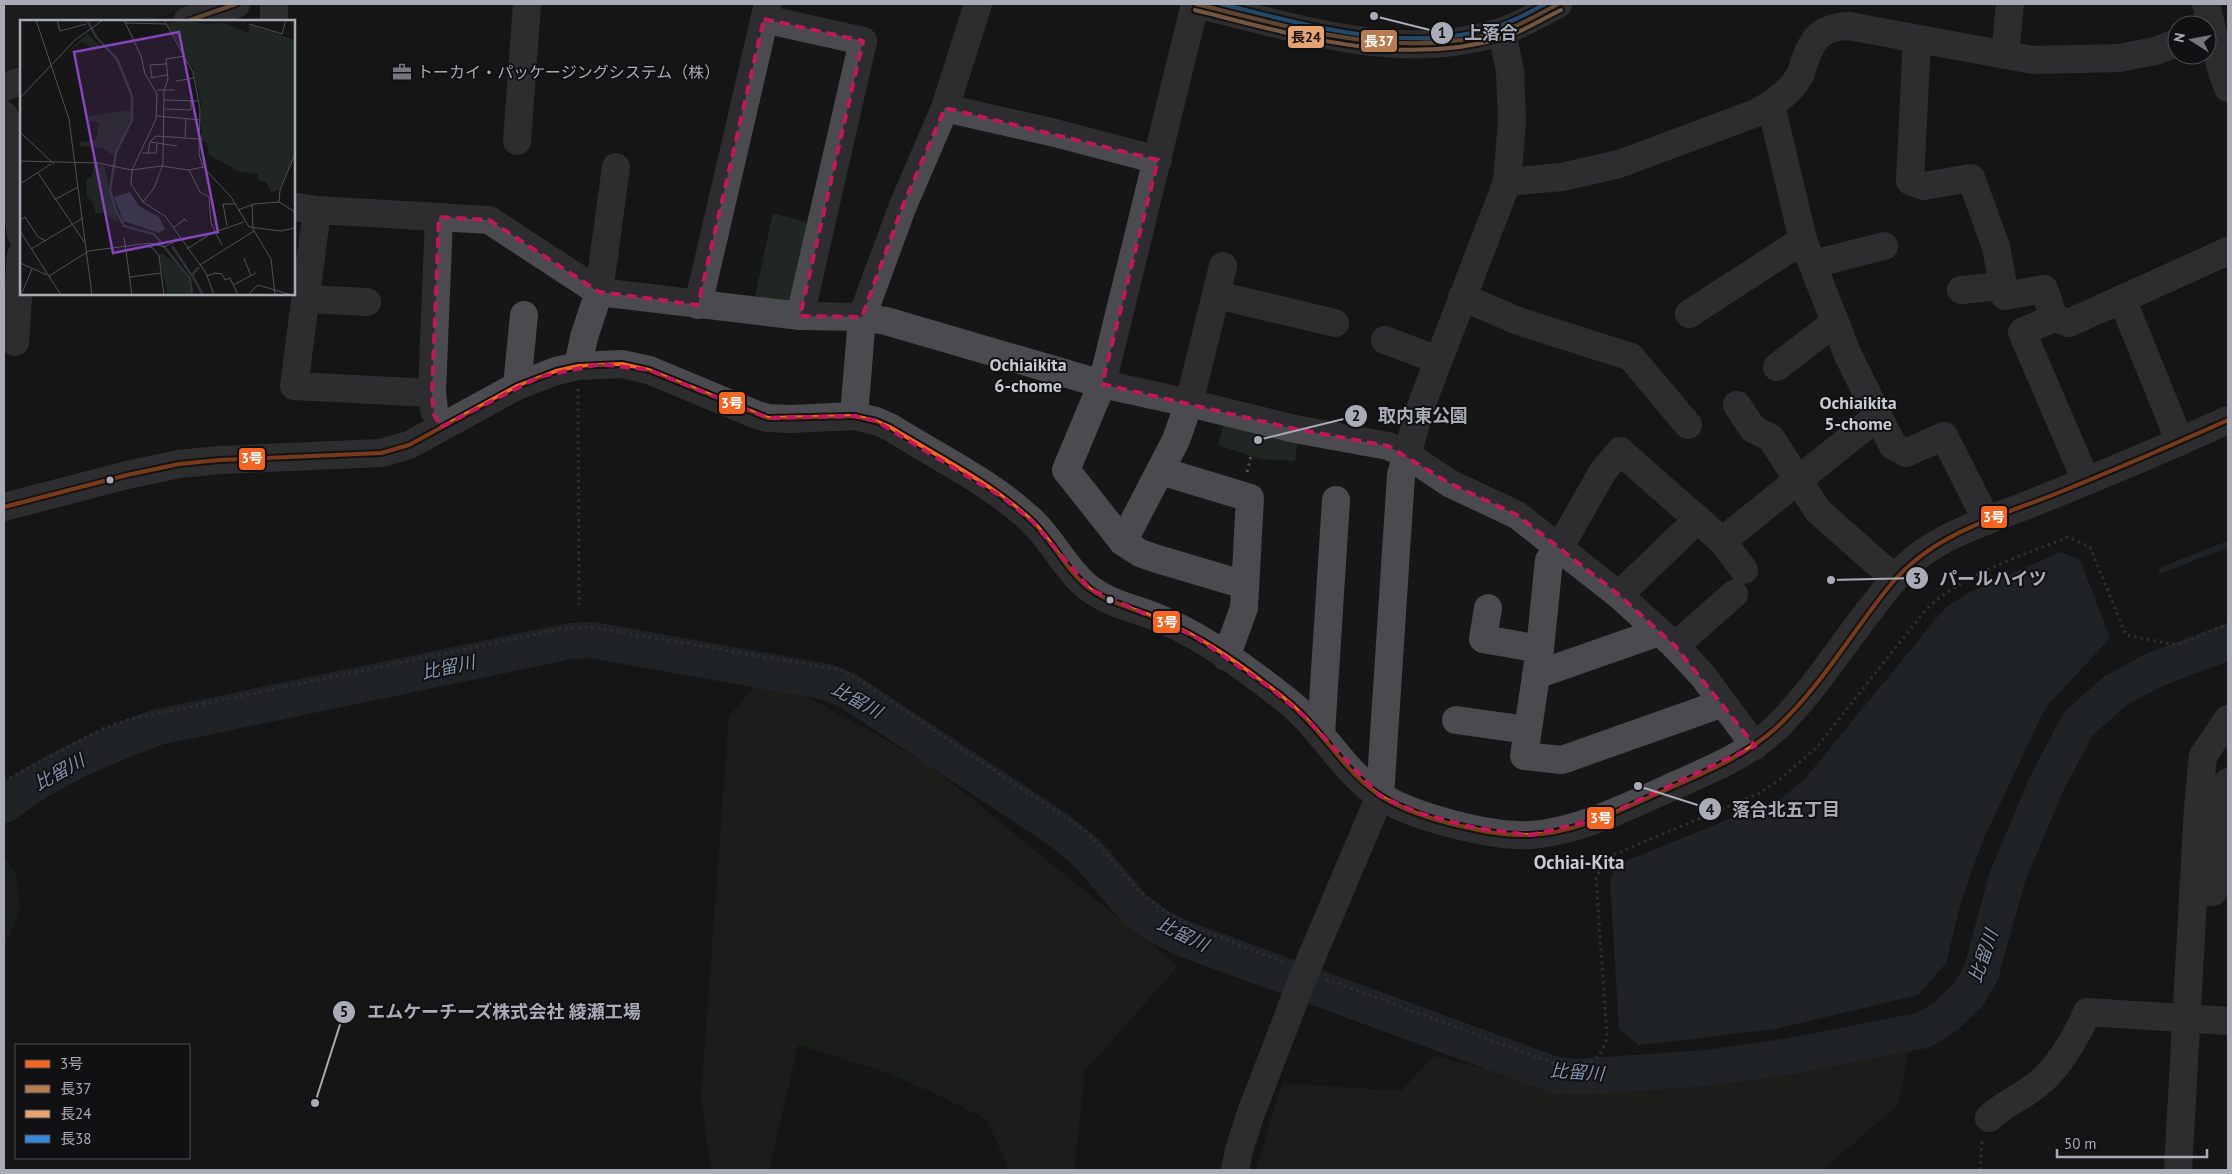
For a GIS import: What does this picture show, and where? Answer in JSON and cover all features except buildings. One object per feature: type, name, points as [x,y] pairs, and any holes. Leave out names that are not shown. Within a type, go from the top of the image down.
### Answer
[{"type":"street","points":[[190,20],[236,4]]},
{"type":"street","points":[[274,4],[274,20]]},
{"type":"street","points":[[517,140],[527,4]]},
{"type":"street","points":[[854,416],[862,317],[902,208],[945,108],[978,4]]},
{"type":"street","points":[[1245,585],[1140,553],[1123,542],[1066,470],[1102,384],[1196,4],[1348,40],[1415,46],[1451,43],[1502,32],[1558,4]]},
{"type":"street","points":[[2005,55],[2010,4]]},
{"type":"street","points":[[698,305],[766,11],[863,41],[800,316]]},
{"type":"street","points":[[1507,182],[1562,176],[1620,164],[1718,128],[1771,105],[1790,88],[1800,74],[1812,43],[1820,34],[1834,27],[1849,26],[2032,60],[2119,58],[2167,47]]},
{"type":"street","points":[[1235,1170],[1239,1150],[1251,1113],[1302,981],[1380,796],[1399,484],[1406,454],[1438,360],[1507,182],[1512,121],[1510,71],[1502,32]]},
{"type":"street","points":[[2217,38],[2222,72],[2228,88]]},
{"type":"street","points":[[1917,39],[1910,181],[1924,186],[1970,178],[1996,247],[2005,296],[2044,289],[2054,318]]},
{"type":"street","points":[[4,87],[20,81]]},
{"type":"street","points":[[1771,105],[1808,252],[1834,323],[1893,446],[1906,453],[1944,436],[1987,522]]},
{"type":"street","points":[[945,108],[1051,132],[1158,160]]},
{"type":"street","points":[[4,115],[20,139],[16,202],[20,228]]},
{"type":"street","points":[[578,366],[584,337],[599,292],[616,167]]},
{"type":"street","points":[[432,393],[294,386],[306,299],[306,208],[489,220],[599,292],[800,316],[862,317],[886,321],[1102,384],[1189,402],[1295,430],[1388,446],[1406,454],[1448,483],[1517,515],[1619,595],[1667,639],[1703,676],[1755,746]]},
{"type":"street","points":[[439,217],[432,393],[434,416],[441,428]]},
{"type":"street","points":[[1689,314],[1808,252],[1884,246]]},
{"type":"street","points":[[2086,481],[2022,332],[2054,318],[2069,323],[2228,251]]},
{"type":"street","points":[[1123,542],[1176,440],[1189,402],[1223,266]]},
{"type":"street","points":[[15,342],[20,270]]},
{"type":"street","points":[[1961,290],[2003,286]]},
{"type":"street","points":[[1217,295],[1335,324]]},
{"type":"street","points":[[1462,297],[1518,321],[1631,357],[1688,425]]},
{"type":"street","points":[[306,299],[367,302]]},
{"type":"street","points":[[2122,299],[2180,442]]},
{"type":"street","points":[[517,386],[524,315]]},
{"type":"street","points":[[1777,366],[1834,323]]},
{"type":"street","points":[[1385,340],[1438,360]]},
{"type":"street","points":[[4,507],[127,475],[179,464],[219,460],[380,452],[409,445],[517,386],[539,377],[578,366],[622,364],[649,370],[751,413],[768,418],[790,419],[854,416],[876,421],[890,427],[1002,497],[1032,521],[1090,589],[1107,599],[1163,620],[1194,636],[1291,703],[1344,761],[1380,796],[1404,807],[1444,821],[1508,834],[1531,835],[1556,831],[1598,819],[1732,760],[1755,746],[1780,724],[1894,578],[1919,555],[1946,540],[1987,522],[2180,442],[2228,420]]},
{"type":"street","points":[[1737,405],[1753,430],[1771,438],[1818,512],[1894,578]]},
{"type":"street","points":[[1722,541],[1878,416]]},
{"type":"street","points":[[1723,703],[1562,760],[1524,756],[1538,662],[1549,560],[1560,547],[1602,471],[1620,451],[1722,541],[1744,570]]},
{"type":"street","points":[[1161,471],[1250,498],[1244,608],[1226,657]]},
{"type":"street","points":[[1321,734],[1336,500]]},
{"type":"street","points":[[1619,595],[1698,519]]},
{"type":"street","points":[[1488,608],[1483,638],[1538,662],[1667,639],[1734,594]]},
{"type":"street","points":[[2178,1170],[2188,1019],[2198,808],[2203,756],[2228,719]]},
{"type":"street","points":[[1456,720],[1527,730]]},
{"type":"street","points":[[2194,892],[2213,892],[2228,782]]},
{"type":"street","points":[[1989,1118],[1996,1111],[2045,1078],[2059,1061],[2087,1012],[2228,1021]]},
{"type":"path","points":[[578,366],[578,605]]},
{"type":"path","points":[[4,781],[102,729],[127,720],[561,628],[591,627],[844,671],[1088,832],[1138,890],[1159,908],[1186,924],[1302,981],[1556,1064],[1592,1063],[1599,1057],[1607,1037],[1596,877],[1608,857],[1758,794],[1778,781],[1816,748],[1924,612],[1938,598],[1971,578],[2068,537],[2090,547],[2126,635],[2177,645],[2228,624]]},
{"type":"path","points":[[1980,1170],[1981,1141],[1989,1118]]},
{"type":"highlighted area","points":[[764,19],[863,41],[800,316],[862,317],[902,208],[945,108],[1158,160],[1102,384],[1295,429],[1388,446],[1449,483],[1517,515],[1619,595],[1675,646],[1755,746],[1598,819],[1531,835],[1476,828],[1419,813],[1380,796],[1305,717],[1269,687],[1194,636],[1090,589],[1032,521],[1002,497],[876,421],[854,416],[768,418],[649,370],[600,364],[539,377],[441,427],[434,415],[432,393],[439,217],[489,220],[599,292],[698,305]]},
{"type":"shaded area","points":[[4,4],[198,4],[150,20],[20,20],[20,65],[4,71]]},
{"type":"shaded area","points":[[773,213],[810,223],[793,302],[753,305]]},
{"type":"shaded area","points":[[1225,421],[1298,436],[1295,461],[1260,459],[1218,445]]},
{"type":"shaded area","points":[[2061,552],[2080,560],[2110,638],[2045,708],[1983,840],[1961,902],[1946,963],[1918,995],[1775,1029],[1639,1045],[1619,1029],[1610,879],[1617,865],[1783,797],[1804,780],[1945,608],[1968,593]]},
{"type":"shaded area","points":[[765,675],[928,764],[1178,966],[1085,1071],[1074,1170],[1007,1170],[1008,1167],[987,1120],[940,1096],[883,1071],[798,1045],[769,1170],[711,1170],[701,1098],[729,716]]},
{"type":"shaded area","points":[[4,858],[16,873],[20,911],[4,947]]},
{"type":"shaded area","points":[[1909,1050],[1898,1105],[1822,1170],[1256,1170],[1282,1083],[1401,1091],[1434,1056],[1581,1093]]},
{"type":"waterway","points":[[2162,570],[2228,544]]},
{"type":"waterway","name":"比留川","points":[[4,805],[40,780],[78,760],[158,727],[570,641],[592,640],[827,682],[847,690],[1059,830],[1087,853],[1134,908],[1157,925],[1182,938],[1555,1075],[1579,1077],[1707,1068],[1791,1056],[1924,1030],[1945,1017],[1968,995],[1981,973],[2007,878],[2045,787],[2078,724],[2115,691],[2154,670],[2228,642]]},
{"type":"transit line","name":"長37","points":[[190,20],[236,4]]},
{"type":"transit line","name":"長37","points":[[1196,4],[1271,23],[1347,38],[1423,43],[1462,40],[1500,32],[1558,4]]},
{"type":"transit line","name":"長38","points":[[1221,4],[1326,29],[1398,38],[1434,38],[1469,34],[1504,24],[1545,4]]},
{"type":"transit line","name":"長24","points":[[1195,10],[1309,38],[1348,45],[1386,49],[1425,50],[1464,46],[1502,38],[1525,29],[1561,10]]},
{"type":"transit line","name":"3号","points":[[4,507],[127,475],[179,464],[219,460],[381,453],[409,445],[517,386],[556,371],[578,366],[622,364],[649,370],[768,418],[854,416],[876,421],[890,427],[980,481],[1014,505],[1038,527],[1073,573],[1090,589],[1107,599],[1155,617],[1203,641],[1277,692],[1306,718],[1354,773],[1373,791],[1411,811],[1450,824],[1494,833],[1528,835],[1546,834],[1600,819],[1711,770],[1764,738],[1808,695],[1892,583],[1909,565],[1948,538],[1970,527],[2102,475],[2228,420]]},
{"type":"place","name":"上落合","points":[[1374,16]]},
{"type":"place","name":"トーカイ・パッケージングシステム（株）","points":[[402,72]]},
{"type":"place","name":"取内東公園","points":[[1258,440]]},
{"type":"place","name":"パールハイツ","points":[[1831,580]]},
{"type":"place","name":"落合北五丁目","points":[[1638,786]]},
{"type":"place","name":"エムケーチーズ株式会社 綾瀬工場","points":[[315,1103]]},
{"type":"district","name":"Ochiaikita 6-chome","points":[[1028,374]]},
{"type":"district","name":"Ochiaikita 5-chome","points":[[1858,412]]},
{"type":"district","name":"Ochiai-Kita","points":[[1579,862]]}]
